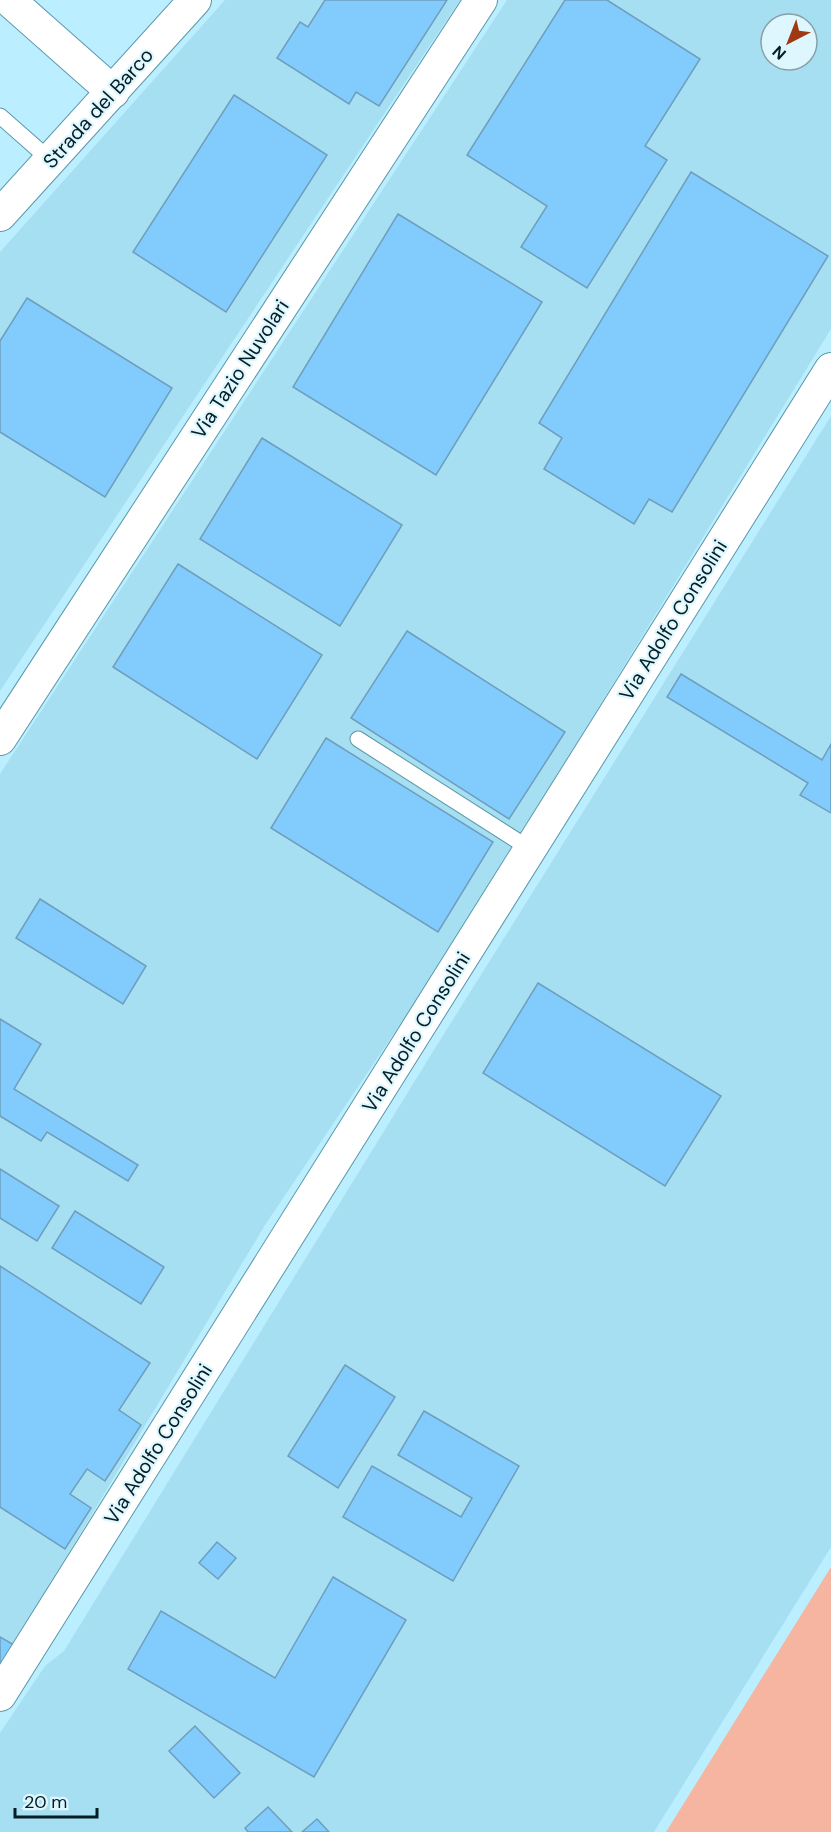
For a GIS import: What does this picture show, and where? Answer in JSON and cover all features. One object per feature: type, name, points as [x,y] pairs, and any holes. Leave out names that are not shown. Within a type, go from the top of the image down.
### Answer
[{"type":"street","points":[[9,0],[113,92]]},
{"type":"street","name":"Strada del Barco","points":[[0,215],[195,0]]},
{"type":"street","name":"Via Tazio Nuvolari","points":[[0,739],[481,0]]},
{"type":"street","name":"Via Adolfo Consolini","points":[[0,1695],[831,369]]},
{"type":"lane","points":[[0,116],[50,160]]},
{"type":"lane","points":[[358,739],[530,849]]},
{"type":"shaded area","points":[[225,0],[460,0],[0,691],[0,252]]},
{"type":"shaded area","points":[[507,0],[831,0],[831,329],[440,965],[265,1225],[0,1668],[0,774]]},
{"type":"shaded area","points":[[831,416],[831,1547],[654,1832],[0,1832],[0,1733],[45,1666],[64,1651],[437,1045]]},
{"type":"shaded area","points":[[831,1567],[831,1832],[666,1832]]},
{"type":"building","points":[[325,0],[447,0],[379,106],[356,92],[349,104],[277,58],[300,22],[308,27]]},
{"type":"building","points":[[565,0],[607,0],[700,59],[645,146],[667,160],[587,288],[521,247],[547,206],[467,155]]},
{"type":"building","points":[[234,95],[327,155],[226,312],[133,252]]},
{"type":"building","points":[[691,172],[828,256],[672,512],[649,499],[634,524],[544,469],[562,438],[539,423]]},
{"type":"building","points":[[398,214],[542,302],[436,475],[293,387]]},
{"type":"building","points":[[27,298],[172,388],[105,497],[0,432],[0,341]]},
{"type":"building","points":[[262,438],[402,525],[340,626],[200,539]]},
{"type":"building","points":[[178,564],[322,655],[257,759],[113,667]]},
{"type":"building","points":[[407,631],[565,732],[509,819],[351,718]]},
{"type":"building","points":[[681,674],[822,760],[831,744],[831,813],[800,795],[808,783],[667,697]]},
{"type":"building","points":[[326,738],[493,842],[438,932],[271,828]]},
{"type":"building","points":[[40,899],[146,966],[123,1004],[16,938]]},
{"type":"building","points":[[538,983],[721,1096],[665,1186],[483,1073]]},
{"type":"building","points":[[0,1019],[41,1044],[14,1089],[138,1165],[128,1181],[47,1132],[41,1141],[0,1116]]},
{"type":"building","points":[[0,1169],[59,1206],[37,1241],[0,1218]]},
{"type":"building","points":[[75,1211],[164,1267],[141,1304],[52,1248]]},
{"type":"building","points":[[0,1266],[150,1363],[119,1410],[141,1425],[105,1481],[87,1469],[70,1494],[91,1508],[65,1549],[0,1507]]},
{"type":"building","points":[[345,1365],[395,1397],[338,1488],[288,1456]]},
{"type":"building","points":[[424,1411],[519,1466],[453,1581],[343,1517],[372,1466],[461,1517],[472,1498],[398,1455]]},
{"type":"building","points":[[217,1542],[236,1558],[218,1579],[199,1563]]},
{"type":"building","points":[[333,1577],[406,1620],[314,1777],[128,1669],[161,1611],[275,1678]]},
{"type":"building","points":[[0,1637],[14,1645],[0,1668]]},
{"type":"building","points":[[195,1726],[240,1773],[214,1798],[169,1751]]},
{"type":"building","points":[[268,1807],[292,1832],[248,1832],[245,1828]]},
{"type":"building","points":[[317,1819],[329,1832],[302,1832]]}]
